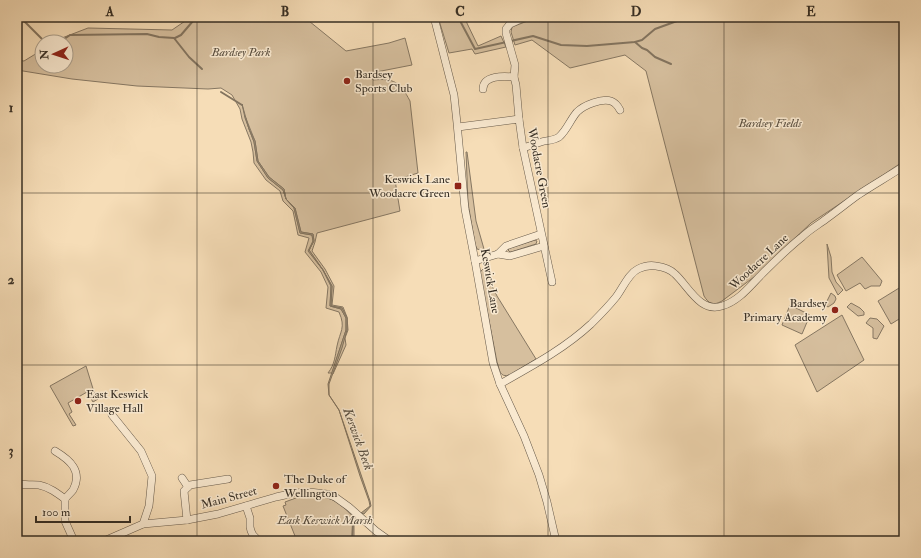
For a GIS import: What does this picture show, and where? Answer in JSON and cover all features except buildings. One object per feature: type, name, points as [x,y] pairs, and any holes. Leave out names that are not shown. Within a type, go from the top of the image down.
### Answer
[{"type":"street","name":"Keswick Lane","points":[[434,17],[454,95],[465,209],[493,363],[500,384],[524,436],[539,475],[556,541]]},
{"type":"street","points":[[519,119],[514,77],[515,65],[506,29],[507,26],[525,17]]},
{"type":"street","points":[[483,89],[487,80],[501,76],[514,77]]},
{"type":"street","points":[[523,148],[555,139],[560,136],[578,112],[594,102],[610,100],[615,103],[620,110]]},
{"type":"street","name":"Woodacre Green","points":[[458,127],[519,119],[523,148],[552,282]]},
{"type":"street","name":"Woodacre Lane","points":[[500,384],[548,356],[576,337],[607,307],[632,274],[645,266],[661,267],[669,270],[675,274],[696,298],[710,307],[723,306],[731,302],[740,296],[762,273],[802,236],[858,195],[904,166]]},
{"type":"street","points":[[498,254],[506,246],[541,234]]},
{"type":"street","points":[[475,261],[498,254],[510,256],[544,246]]},
{"type":"street","points":[[112,415],[141,451],[152,476],[149,506],[143,524]]},
{"type":"street","points":[[55,451],[68,459],[76,470],[76,480],[73,491],[64,499]]},
{"type":"street","points":[[182,478],[188,487]]},
{"type":"street","points":[[187,520],[184,491],[190,485],[228,479]]},
{"type":"street","points":[[17,483],[22,485],[41,486],[53,490],[64,499],[65,520],[74,541]]},
{"type":"street","name":"Main Street","points":[[104,541],[143,524],[187,520],[218,514],[294,493],[309,492],[318,492],[335,497],[390,541]]},
{"type":"street","points":[[246,506],[250,518],[251,531],[259,541]]},
{"type":"green space","name":"Bardsey Park","points":[[191,17],[304,17],[346,51],[389,43],[405,38],[412,65],[371,73],[373,80],[386,80],[399,85],[410,101],[418,173],[395,180],[400,211],[317,233],[312,251],[325,269],[334,286],[332,305],[343,307],[347,317],[348,330],[345,338],[346,345],[333,374],[347,330],[347,318],[342,308],[331,306],[332,286],[323,270],[331,286],[330,306],[341,309],[346,318],[346,330],[332,373],[328,373],[333,363],[342,329],[341,317],[339,312],[326,308],[328,287],[321,272],[305,252],[309,238],[298,235],[293,211],[283,201],[280,191],[266,180],[254,163],[251,142],[242,119],[240,109],[232,95],[221,88],[208,89],[137,86],[41,74],[74,74],[74,34],[72,34],[88,28],[172,30]],"holes":[[[245,116],[255,141],[258,161],[269,177],[284,189],[286,199],[283,190],[268,178],[257,161],[254,142]],[[286,199],[295,208],[301,232],[313,234],[314,241],[310,247],[313,241],[312,235],[300,233],[294,208]]]},
{"type":"green space","points":[[438,17],[464,17],[478,46],[501,36],[506,47],[475,54],[472,49],[449,53]]},
{"type":"green space","name":"Bardsey Fields","points":[[538,17],[904,17],[904,161],[811,223],[754,277],[722,301],[714,304],[708,301],[704,296],[646,71],[625,55],[570,68],[532,40],[515,45],[511,32],[512,27]]},
{"type":"green space","points":[[34,55],[34,73],[17,70],[17,60],[24,61]]},
{"type":"green space","points":[[466,152],[476,221],[484,249],[481,250],[477,249],[475,244],[468,203]]},
{"type":"green space","points":[[535,240],[537,241],[536,244],[511,252],[508,250],[510,248]]},
{"type":"green space","points":[[827,244],[831,257],[832,272],[836,282],[843,290],[838,295],[829,278]]},
{"type":"green space","points":[[862,257],[882,281],[880,286],[871,286],[865,289],[860,283],[846,291],[837,275]]},
{"type":"green space","points":[[483,269],[486,269],[497,296],[536,359],[506,376],[502,374],[497,362],[480,274]]},
{"type":"green space","points":[[904,285],[904,316],[891,324],[878,301]]},
{"type":"green space","points":[[831,293],[836,299],[834,303],[828,307],[825,305]]},
{"type":"green space","points":[[851,303],[860,308],[864,312],[864,315],[858,316],[847,307]]},
{"type":"green space","points":[[790,305],[810,315],[802,334],[782,325]]},
{"type":"green space","points":[[842,315],[864,360],[817,392],[795,345]]},
{"type":"green space","points":[[870,318],[877,319],[884,326],[877,339],[873,338],[873,328],[866,323]]},
{"type":"green space","points":[[86,366],[94,392],[98,399],[93,402],[87,392],[68,403],[72,412],[69,414],[76,425],[73,426],[50,386]]},
{"type":"green space","name":"Eask Keswick Marsh","points":[[304,495],[326,497],[345,509],[357,521],[354,524],[354,541],[297,541],[283,506],[286,505],[285,502]]},
{"type":"shaded area","points":[[242,104],[249,128],[245,118]]},
{"type":"shaded area","points":[[250,130],[255,141],[258,161],[269,177],[284,189],[286,199],[283,190],[268,178],[257,161],[254,142]]},
{"type":"shaded area","points":[[286,199],[295,208],[301,232],[313,234],[314,241],[309,250],[323,270],[308,251],[313,241],[312,235],[300,233],[294,208]]},
{"type":"shaded area","points":[[323,270],[332,286],[331,306],[342,308],[347,318],[347,330],[329,384],[329,395],[328,384],[346,330],[346,318],[341,309],[330,306],[331,286]]},
{"type":"shaded area","points":[[339,410],[370,501],[371,506],[364,514],[361,513],[370,506],[369,501]]},
{"type":"waterway","name":"Keswick Beck","points":[[20,17],[37,34]]},
{"type":"waterway","points":[[175,38],[181,35],[193,21],[202,17]]},
{"type":"waterway","points":[[381,17],[387,19],[399,19],[405,17]]},
{"type":"waterway","points":[[458,17],[475,49],[533,36],[561,45],[587,46],[635,42],[642,40],[655,29],[688,17]]},
{"type":"waterway","name":"Keswick Beck","points":[[74,35],[147,34],[159,37],[174,38],[189,57],[202,69]]},
{"type":"waterway","points":[[635,42],[655,57],[671,64]]},
{"type":"waterway","name":"Keswick Beck","points":[[221,92],[242,105]]},
{"type":"waterway","name":"Keswick Beck","points":[[352,541],[353,523],[356,520]]},
{"type":"place","name":"Bardsey Sports Club","points":[[347,81]]},
{"type":"place","name":"Keswick Lane Woodacre Green","points":[[458,186]]},
{"type":"place","name":"Bardsey Primary Academy","points":[[835,310]]},
{"type":"place","name":"East Keswick Village Hall","points":[[78,401]]},
{"type":"place","name":"The Duke of Wellington","points":[[276,486]]}]
